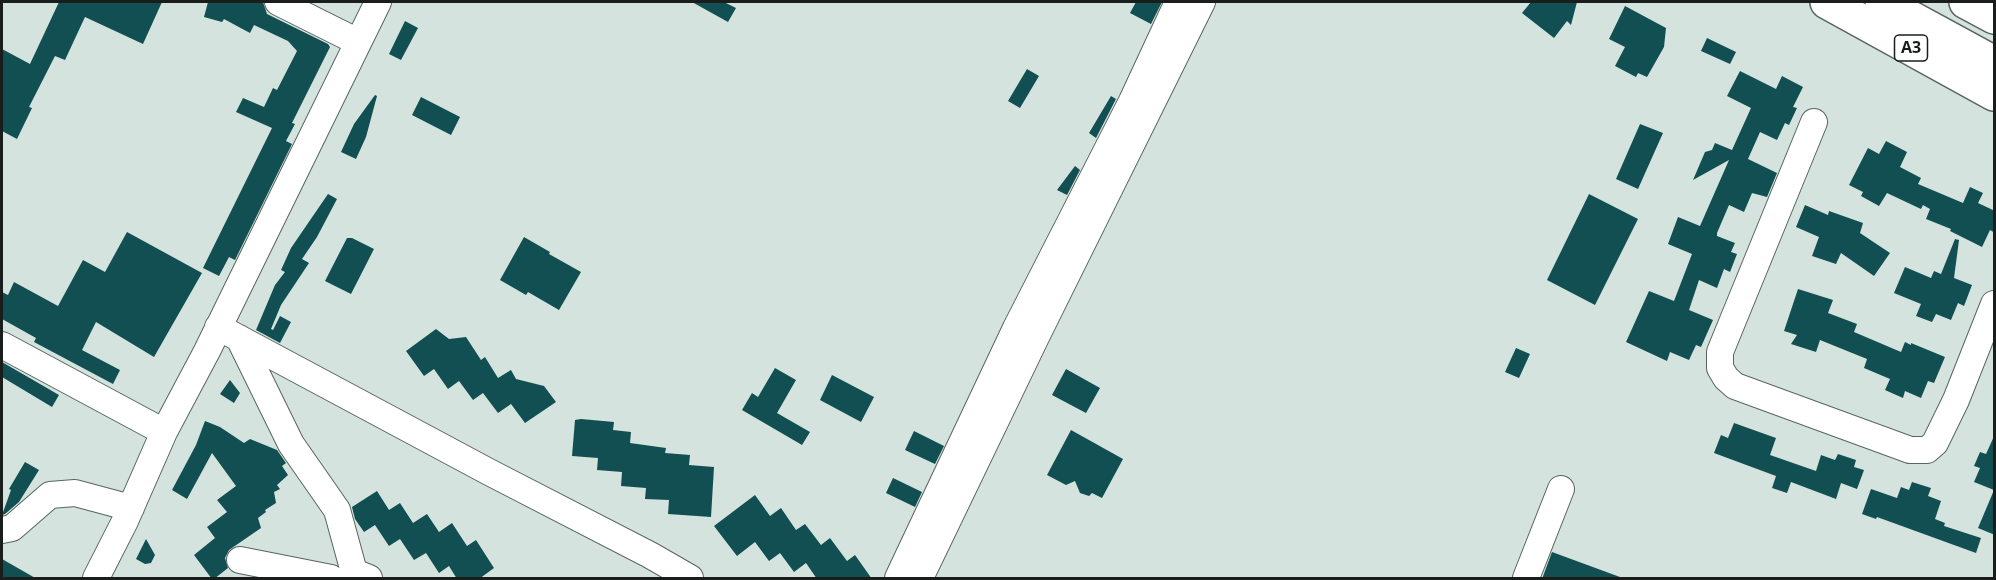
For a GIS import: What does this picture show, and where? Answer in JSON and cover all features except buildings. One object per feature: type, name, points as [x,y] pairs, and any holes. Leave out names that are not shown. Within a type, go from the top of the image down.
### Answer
[{"type":"main road","name":"A3","points":[[1827,2],[1995,94]]},
{"type":"main road","name":"A3","points":[[1882,2],[1995,63]]},
{"type":"main road","points":[[1966,2],[1995,17]]},
{"type":"street","points":[[278,2],[358,42]]},
{"type":"street","points":[[96,579],[131,508],[164,432],[229,332],[378,2]]},
{"type":"street","points":[[898,579],[1016,328],[1132,101],[1178,2]]},
{"type":"street","points":[[920,579],[1036,337],[1202,2]]},
{"type":"street","points":[[1814,122],[1720,352],[1720,368],[1726,378],[1735,386],[1910,450],[1927,450],[1935,443],[1956,400],[1995,304]]},
{"type":"street","points":[[229,332],[291,444],[337,510],[351,577],[240,560]]},
{"type":"street","points":[[229,332],[489,472],[650,555],[690,579]]},
{"type":"street","points":[[2,345],[164,432]]},
{"type":"street","points":[[1526,579],[1561,489]]},
{"type":"street","points":[[2,530],[12,528],[50,495],[75,493],[131,508]]}]
